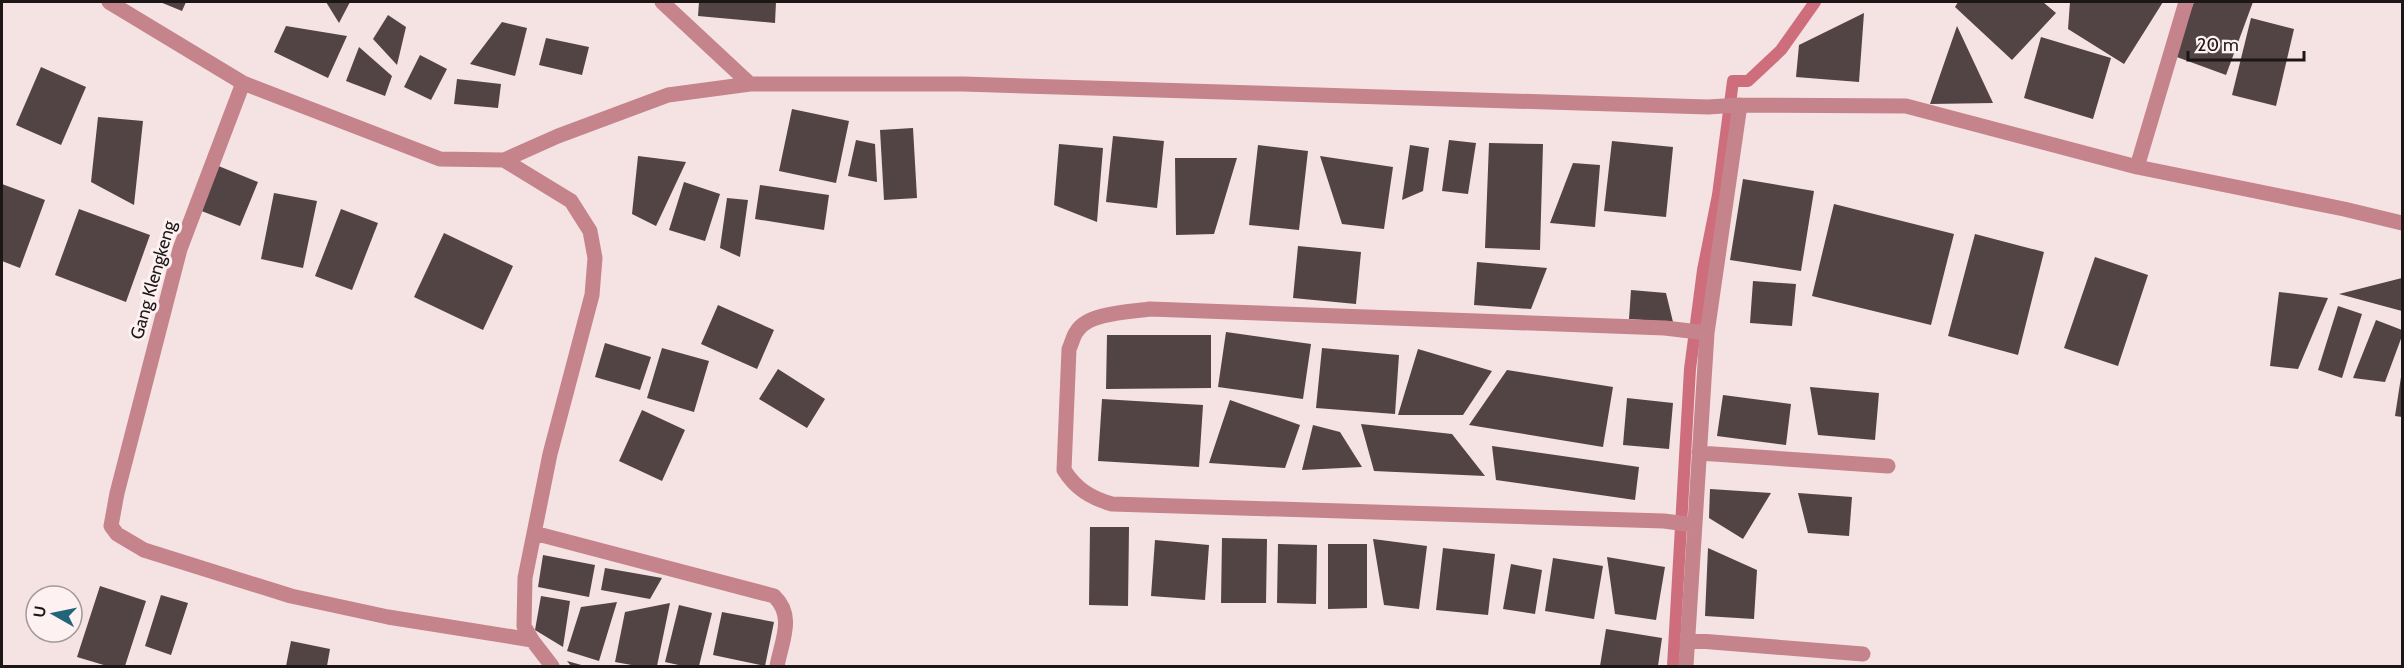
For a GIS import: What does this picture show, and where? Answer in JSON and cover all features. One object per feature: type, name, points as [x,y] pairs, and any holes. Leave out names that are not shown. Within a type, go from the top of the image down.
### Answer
[{"type":"street","points":[[110,2],[243,83],[440,159],[504,160],[558,136],[668,95],[750,84],[963,84],[1708,107],[1738,105],[1906,106],[2137,167],[2403,223]]},
{"type":"street","points":[[662,2],[750,84]]},
{"type":"street","points":[[2137,167],[2186,2]]},
{"type":"street","name":"Gang Klengkeng","points":[[243,83],[180,249],[117,493],[111,526],[117,534],[144,550],[291,596],[388,617],[532,640]]},
{"type":"street","points":[[1686,666],[1691,524],[1699,453],[1703,332],[1738,105]]},
{"type":"street","points":[[504,160],[571,201],[590,231],[595,258],[592,295],[550,454],[525,578],[524,626],[552,666]]},
{"type":"street","points":[[1691,524],[1664,521],[1113,504],[1097,500],[1072,483],[1064,470],[1069,349],[1077,331],[1085,322],[1095,318],[1150,309],[1665,328],[1703,332]]},
{"type":"street","points":[[1699,453],[1888,466]]},
{"type":"street","points":[[534,533],[774,596],[783,604],[787,619],[777,666]]},
{"type":"street","points":[[1687,640],[1863,654]]},
{"type":"building","points":[[160,2],[186,2],[182,11]]},
{"type":"building","points":[[326,2],[350,2],[339,23]]},
{"type":"building","points":[[699,2],[776,2],[775,23],[698,16]]},
{"type":"building","points":[[1958,2],[2043,2],[2056,13],[2012,60],[1955,7]]},
{"type":"building","points":[[2070,2],[2163,2],[2124,64],[2068,29]]},
{"type":"building","points":[[2194,2],[2253,2],[2226,75],[2174,56]]},
{"type":"building","points":[[1864,13],[1859,82],[1796,77],[1799,45]]},
{"type":"building","points":[[388,15],[406,27],[397,65],[373,39]]},
{"type":"building","points":[[2251,18],[2294,29],[2276,106],[2232,95]]},
{"type":"building","points":[[502,22],[527,28],[515,76],[470,64]]},
{"type":"building","points":[[286,26],[347,36],[328,78],[274,52]]},
{"type":"building","points":[[1957,26],[1993,103],[1930,104]]},
{"type":"building","points":[[2041,37],[2111,58],[2093,119],[2024,98]]},
{"type":"building","points":[[546,38],[589,47],[582,75],[539,65]]},
{"type":"building","points":[[359,47],[392,76],[385,96],[346,81]]},
{"type":"building","points":[[420,55],[447,69],[431,100],[404,87]]},
{"type":"building","points":[[41,67],[86,87],[61,145],[16,125]]},
{"type":"building","points":[[457,79],[501,84],[498,108],[454,104]]},
{"type":"building","points":[[792,109],[849,121],[836,183],[779,171]]},
{"type":"building","points":[[98,117],[143,121],[134,205],[91,182]]},
{"type":"building","points":[[913,128],[917,198],[884,200],[880,130]]},
{"type":"building","points":[[1113,136],[1164,141],[1157,208],[1106,202]]},
{"type":"building","points":[[856,140],[875,144],[877,182],[848,176]]},
{"type":"building","points":[[1449,140],[1476,143],[1468,194],[1442,191]]},
{"type":"building","points":[[1612,141],[1673,147],[1666,217],[1604,211]]},
{"type":"building","points":[[1489,143],[1543,144],[1540,250],[1485,248]]},
{"type":"building","points":[[1059,144],[1103,148],[1097,222],[1054,205]]},
{"type":"building","points":[[1258,145],[1308,151],[1299,230],[1249,225]]},
{"type":"building","points":[[1410,145],[1429,148],[1423,191],[1402,200]]},
{"type":"building","points":[[638,156],[686,162],[656,226],[632,214]]},
{"type":"building","points":[[1320,156],[1393,167],[1384,229],[1342,224]]},
{"type":"building","points":[[1175,158],[1237,158],[1214,234],[1176,235]]},
{"type":"building","points":[[1573,163],[1600,165],[1595,227],[1550,223]]},
{"type":"building","points":[[216,165],[258,182],[240,226],[199,210]]},
{"type":"building","points":[[1743,179],[1814,191],[1801,271],[1730,260]]},
{"type":"building","points":[[684,182],[720,194],[705,241],[669,230]]},
{"type":"building","points":[[2,184],[45,200],[20,268],[2,261]]},
{"type":"building","points":[[760,185],[829,195],[824,230],[755,219]]},
{"type":"building","points":[[274,193],[317,201],[303,268],[261,259]]},
{"type":"building","points":[[727,198],[748,200],[740,257],[720,248]]},
{"type":"building","points":[[1834,204],[1954,234],[1931,325],[1812,296]]},
{"type":"building","points":[[79,209],[150,235],[126,302],[55,275]]},
{"type":"building","points":[[341,209],[378,223],[352,290],[315,276]]},
{"type":"building","points":[[444,233],[513,266],[483,330],[414,297]]},
{"type":"building","points":[[1975,234],[2044,252],[2018,355],[1948,336]]},
{"type":"building","points":[[1298,246],[1361,252],[1356,304],[1293,298]]},
{"type":"building","points":[[2095,257],[2148,275],[2118,366],[2064,348]]},
{"type":"building","points":[[1477,262],[1547,268],[1531,309],[1474,305]]},
{"type":"building","points":[[2402,278],[2402,311],[2339,294]]},
{"type":"building","points":[[1753,281],[1796,284],[1792,326],[1750,323]]},
{"type":"building","points":[[1631,290],[1666,293],[1673,322],[1629,319]]},
{"type":"building","points":[[2279,292],[2328,298],[2298,369],[2270,366]]},
{"type":"building","points":[[718,305],[774,330],[757,369],[701,344]]},
{"type":"building","points":[[2338,306],[2362,314],[2342,378],[2318,370]]},
{"type":"building","points":[[2376,320],[2402,330],[2402,336],[2385,382],[2353,378]]},
{"type":"building","points":[[1226,332],[1311,344],[1303,399],[1218,387]]},
{"type":"building","points":[[1107,335],[1211,335],[1211,388],[1106,389]]},
{"type":"building","points":[[605,343],[651,357],[640,390],[595,377]]},
{"type":"building","points":[[662,348],[709,361],[694,412],[647,398]]},
{"type":"building","points":[[1322,348],[1399,355],[1395,414],[1316,408]]},
{"type":"building","points":[[1418,349],[1492,371],[1463,415],[1398,415]]},
{"type":"building","points":[[778,369],[825,399],[807,428],[759,399]]},
{"type":"building","points":[[1507,370],[1613,387],[1603,447],[1469,425]]},
{"type":"building","points":[[2402,377],[2402,417],[2395,416]]},
{"type":"building","points":[[1810,387],[1879,393],[1875,440],[1818,435]]},
{"type":"building","points":[[1723,395],[1791,404],[1786,445],[1717,436]]},
{"type":"building","points":[[1627,398],[1673,403],[1669,449],[1623,445]]},
{"type":"building","points":[[1102,399],[1203,405],[1199,467],[1098,461]]},
{"type":"building","points":[[1230,400],[1300,425],[1285,468],[1209,463]]},
{"type":"building","points":[[642,410],[685,430],[662,481],[619,461]]},
{"type":"building","points":[[1361,424],[1452,434],[1485,476],[1374,471]]},
{"type":"building","points":[[1313,425],[1340,432],[1362,467],[1302,470]]},
{"type":"building","points":[[1492,446],[1639,467],[1635,500],[1496,480]]},
{"type":"building","points":[[1710,489],[1771,493],[1743,539],[1709,518]]},
{"type":"building","points":[[1798,493],[1852,497],[1849,536],[1808,533]]},
{"type":"building","points":[[1090,527],[1129,527],[1128,606],[1089,605]]},
{"type":"building","points":[[1222,538],[1267,539],[1266,603],[1221,603]]},
{"type":"building","points":[[1373,539],[1427,546],[1419,609],[1384,605]]},
{"type":"building","points":[[1155,540],[1209,545],[1205,600],[1151,596]]},
{"type":"building","points":[[1278,544],[1317,545],[1316,604],[1277,603]]},
{"type":"building","points":[[1328,544],[1367,544],[1367,608],[1328,609]]},
{"type":"building","points":[[1443,548],[1495,554],[1488,615],[1436,610]]},
{"type":"building","points":[[1708,548],[1757,570],[1754,619],[1705,616]]},
{"type":"building","points":[[543,555],[595,565],[589,597],[538,587]]},
{"type":"building","points":[[1607,557],[1665,567],[1656,620],[1615,614]]},
{"type":"building","points":[[1553,558],[1603,566],[1594,619],[1545,611]]},
{"type":"building","points":[[1511,564],[1542,570],[1535,614],[1503,609]]},
{"type":"building","points":[[605,568],[662,578],[650,599],[601,590]]},
{"type":"building","points":[[100,586],[146,601],[125,666],[107,666],[77,657],[81,644],[84,644],[84,635]]},
{"type":"building","points":[[161,595],[188,603],[171,655],[145,646]]},
{"type":"building","points":[[541,596],[570,601],[563,647],[535,630]]},
{"type":"building","points":[[617,602],[599,661],[567,651],[581,607]]},
{"type":"building","points":[[670,603],[657,666],[637,666],[615,662],[625,612]]},
{"type":"building","points":[[679,605],[712,613],[699,666],[683,666],[665,662]]},
{"type":"building","points":[[722,612],[774,622],[765,666],[713,655]]},
{"type":"building","points":[[1606,629],[1662,638],[1658,666],[1600,666]]},
{"type":"building","points":[[291,641],[330,649],[327,666],[286,666]]},
{"type":"building","points":[[567,661],[585,666],[571,666]]},
{"type":"waterway","points":[[1673,666],[1690,369],[1703,270],[1718,195],[1733,81],[1748,81],[1781,50],[1815,2]]}]
